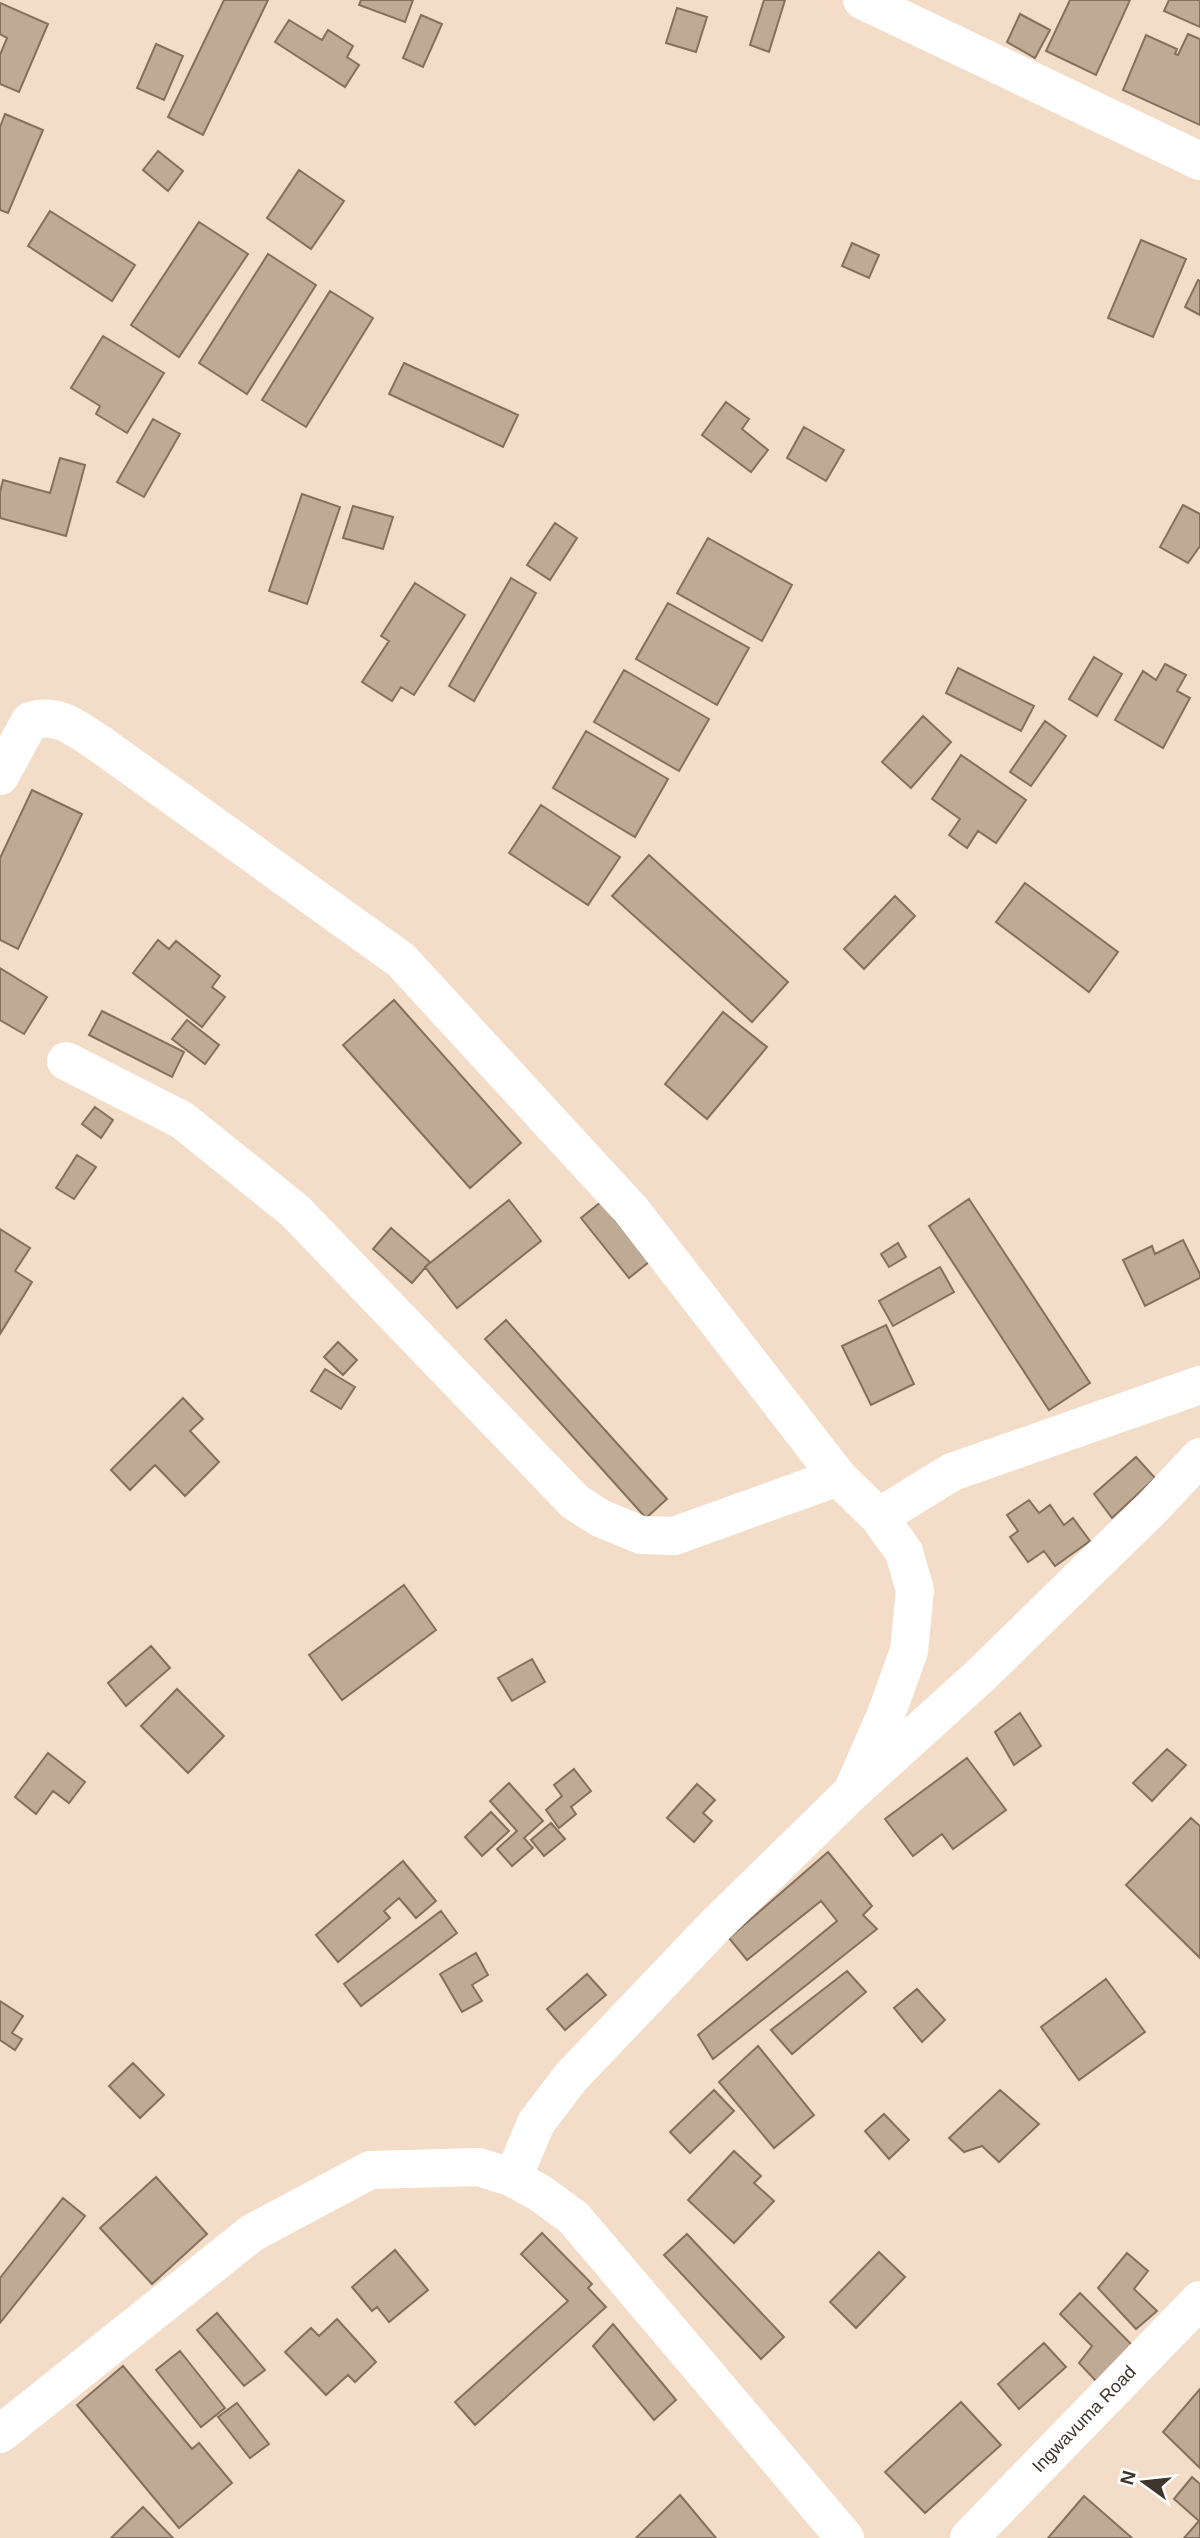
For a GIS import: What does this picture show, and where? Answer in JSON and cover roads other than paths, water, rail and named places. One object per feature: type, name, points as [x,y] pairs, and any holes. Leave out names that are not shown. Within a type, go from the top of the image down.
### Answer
[{"type":"street","points":[[862,0],[1200,161]]},
{"type":"street","points":[[0,776],[30,721],[44,717],[62,719],[100,744],[401,960],[631,1210],[838,1477],[879,1517],[904,1552],[915,1590],[909,1651],[885,1717],[852,1792]]},
{"type":"street","points":[[66,1061],[182,1119],[295,1210],[575,1502],[600,1518],[641,1535],[674,1536],[838,1477]]},
{"type":"street","points":[[879,1517],[952,1472],[1200,1385]]},
{"type":"street","points":[[513,2178],[536,2123],[571,2077],[713,1928],[852,1792],[982,1674],[1152,1508],[1200,1457]]},
{"type":"street","points":[[3,2428],[252,2233],[370,2170],[480,2167],[513,2178],[540,2193],[574,2218],[845,2538]]},
{"type":"street","name":"Ingwavuma Road","points":[[969,2538],[1200,2300]]}]
